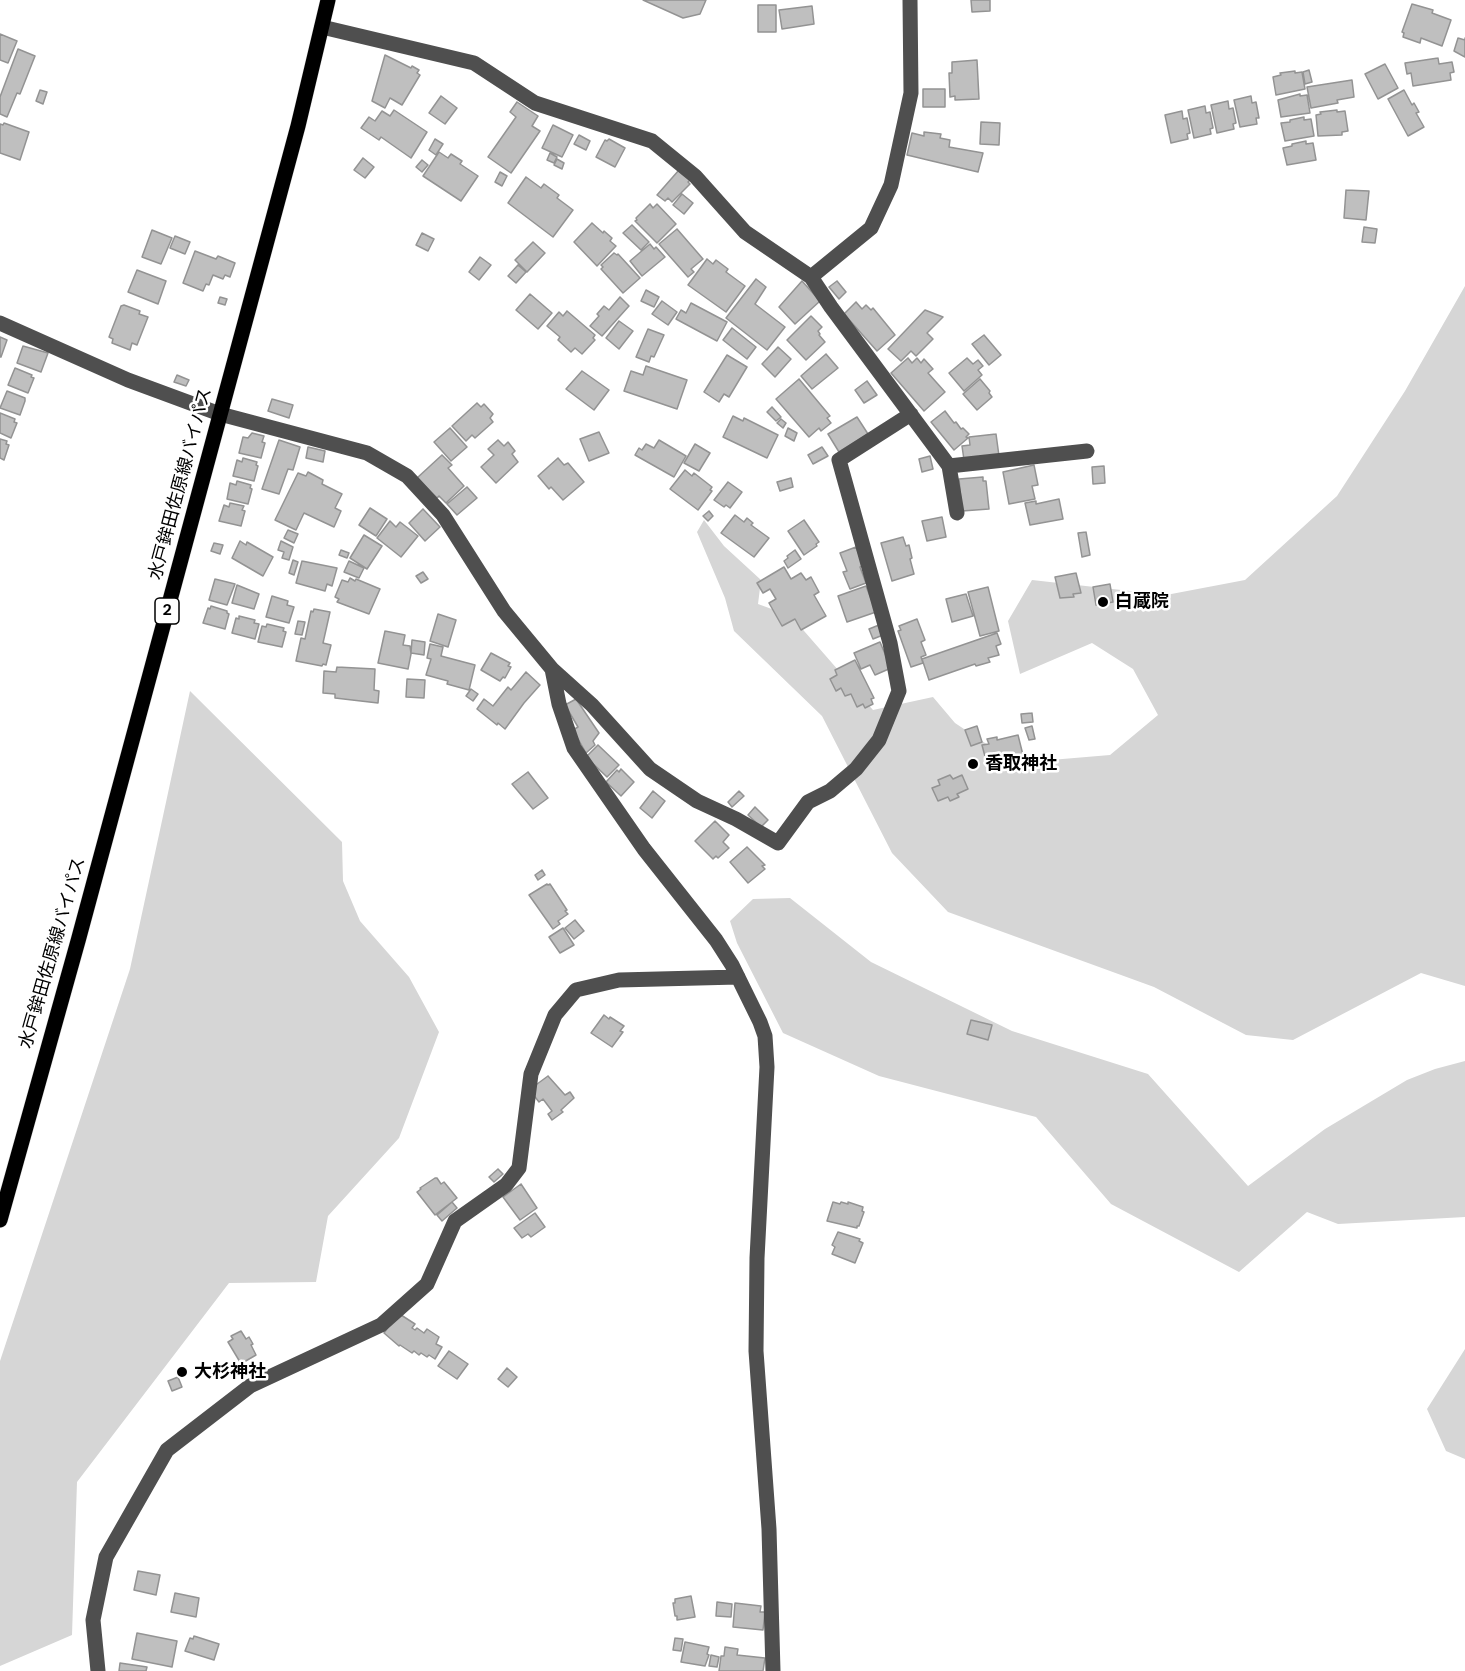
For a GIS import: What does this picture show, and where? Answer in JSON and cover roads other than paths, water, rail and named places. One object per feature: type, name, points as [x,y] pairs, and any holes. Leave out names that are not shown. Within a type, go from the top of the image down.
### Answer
[{"type":"main road","name":"水戸鉾田佐原線バイパス","points":[[0,1220],[220,414],[328,0]]},
{"type":"street","points":[[811,277],[871,228],[891,185],[911,93],[910,0]]},
{"type":"street","points":[[322,27],[474,63],[534,103],[652,141],[695,176],[745,232],[811,277],[949,466],[957,513]]},
{"type":"street","points":[[0,323],[128,380],[220,414],[367,453],[407,476],[443,515],[504,611],[552,669],[592,705],[650,769],[698,801],[778,843],[808,802],[830,791],[856,769],[879,740],[899,691],[890,643],[839,460],[911,414]]},
{"type":"street","points":[[949,466],[1088,451]]},
{"type":"street","points":[[552,669],[559,704],[574,748],[644,849],[716,940],[738,977],[760,1023],[767,1049],[757,1258],[756,1351],[770,1529],[773,1671]]},
{"type":"street","points":[[98,1671],[93,1620],[106,1557],[167,1450],[250,1386],[381,1325],[427,1284],[455,1221],[506,1185],[519,1168],[531,1074],[555,1015],[576,990],[619,980],[738,977]]},
{"type":"place","name":"白蔵院","points":[[1103,602]]},
{"type":"place","name":"香取神社","points":[[973,764]]},
{"type":"place","name":"大杉神社","points":[[182,1372]]}]
